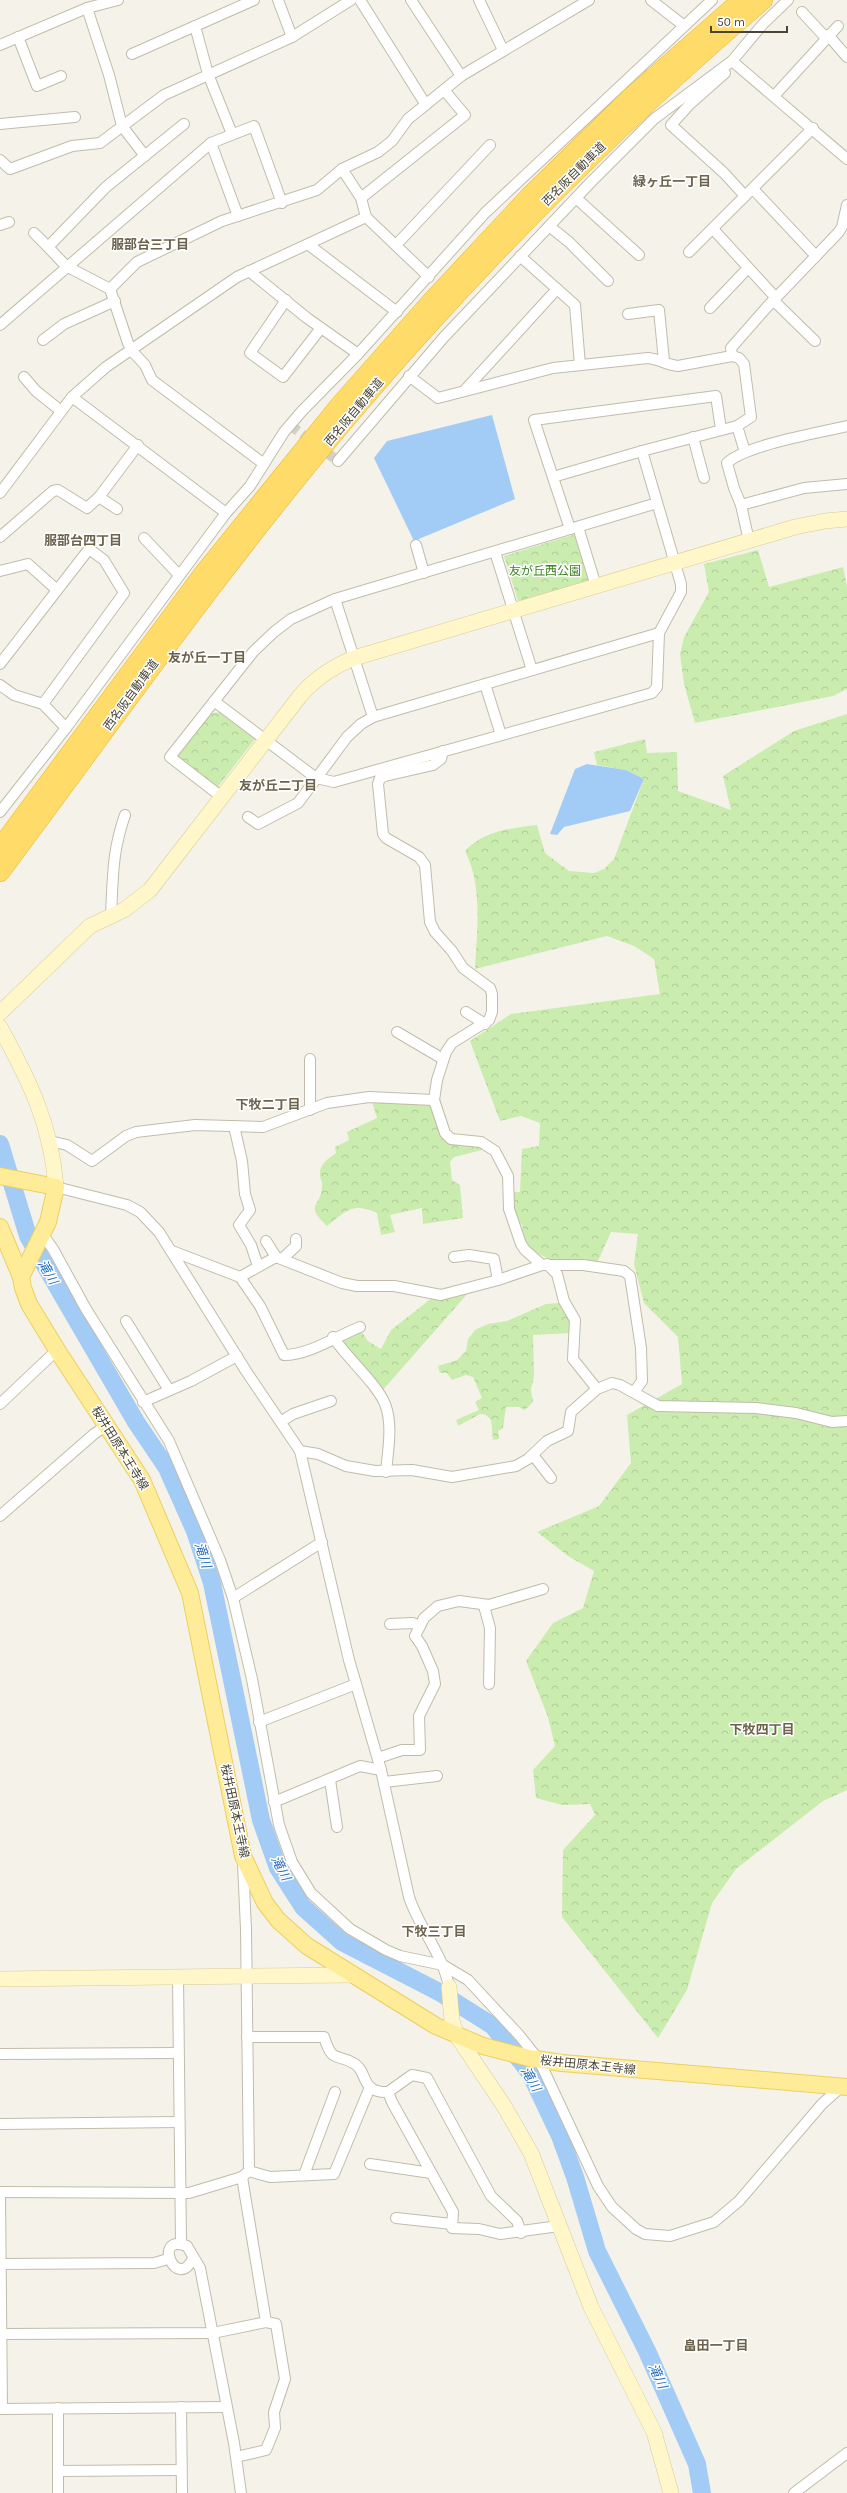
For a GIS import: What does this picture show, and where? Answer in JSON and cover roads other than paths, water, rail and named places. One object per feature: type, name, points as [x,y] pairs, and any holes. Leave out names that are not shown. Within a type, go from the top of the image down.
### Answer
[{"type":"highway","name":"西名阪自動車道","points":[[0,848],[185,598],[340,405],[430,303],[528,198],[629,99],[742,0]]},
{"type":"highway","name":"西名阪自動車道","points":[[0,872],[216,581],[357,407],[440,312],[539,208],[639,110],[763,0]]},
{"type":"main road","points":[[0,1176],[56,1187],[53,1207],[43,1236],[23,1270]]},
{"type":"main road","name":"桜井田原本王寺線","points":[[0,1227],[23,1270],[29,1304],[57,1350],[142,1480],[190,1593],[243,1856],[265,1903],[278,1920],[307,1946],[412,2012],[454,2029],[484,2046],[534,2059],[694,2076],[844,2087]]},
{"type":"street","points":[[0,44],[87,8],[118,0]]},
{"type":"street","points":[[132,54],[254,0]]},
{"type":"street","points":[[278,0],[292,37]]},
{"type":"street","points":[[0,160],[10,169],[72,146],[100,143],[164,95],[292,37],[351,0]]},
{"type":"street","points":[[360,0],[426,105]]},
{"type":"street","points":[[412,0],[461,76]]},
{"type":"street","points":[[479,0],[503,50]]},
{"type":"street","points":[[110,289],[137,262],[238,216],[282,203],[317,190],[342,169],[378,152],[392,141],[408,119],[461,76],[589,0]]},
{"type":"street","points":[[651,0],[683,25]]},
{"type":"street","points":[[0,812],[66,728],[226,513],[250,486],[284,432],[298,416],[429,277],[485,213],[683,25],[712,0]]},
{"type":"street","points":[[745,196],[724,173],[671,125],[690,104],[734,62],[763,24],[788,0]]},
{"type":"street","points":[[87,8],[109,75],[122,126],[145,156]]},
{"type":"street","points":[[802,12],[847,57]]},
{"type":"street","points":[[195,26],[208,74],[232,134]]},
{"type":"street","points":[[775,95],[827,36],[838,26]]},
{"type":"street","points":[[18,36],[37,86],[61,76]]},
{"type":"street","points":[[734,62],[775,95],[847,159]]},
{"type":"street","points":[[338,461],[409,376],[520,256],[654,119],[734,62]]},
{"type":"street","points":[[361,198],[465,115],[444,90]]},
{"type":"street","points":[[0,124],[75,117]]},
{"type":"street","points":[[48,247],[106,187],[184,124]]},
{"type":"street","points":[[0,325],[66,266],[211,143],[254,126],[282,203]]},
{"type":"street","points":[[689,252],[812,128]]},
{"type":"street","points":[[211,143],[238,216]]},
{"type":"street","points":[[396,245],[490,145]]},
{"type":"street","points":[[342,169],[361,198],[366,217],[429,277]]},
{"type":"street","points":[[753,189],[816,256]]},
{"type":"street","points":[[576,198],[639,255]]},
{"type":"street","points":[[732,356],[732,348],[774,299],[842,227],[847,205]]},
{"type":"street","points":[[0,493],[72,396],[106,367],[132,351],[237,277],[309,245],[366,217]]},
{"type":"street","points":[[549,226],[569,242],[608,282]]},
{"type":"street","points":[[713,229],[774,299],[815,341]]},
{"type":"street","points":[[34,233],[66,266],[110,289],[132,351],[145,365],[152,380],[264,464]]},
{"type":"street","points":[[309,245],[396,312]]},
{"type":"street","points":[[520,256],[575,305],[580,365]]},
{"type":"street","points":[[710,308],[748,268]]},
{"type":"street","points":[[249,271],[321,328],[358,354]]},
{"type":"street","points":[[464,391],[557,289]]},
{"type":"street","points":[[286,300],[250,353],[282,377],[321,328]]},
{"type":"street","points":[[43,340],[64,324],[115,301]]},
{"type":"street","points":[[628,314],[658,310],[664,361]]},
{"type":"street","points":[[409,376],[438,398],[553,368],[648,358],[664,361],[670,366],[678,366],[732,356],[739,358],[744,364],[752,414],[751,418],[737,426],[642,451],[554,477]]},
{"type":"street","points":[[24,377],[36,391],[61,411]]},
{"type":"street","points":[[72,396],[226,513]]},
{"type":"street","points":[[596,586],[554,477],[534,420],[716,396],[721,429]]},
{"type":"street","points":[[737,426],[746,452]]},
{"type":"street","points":[[749,541],[741,505],[734,488],[727,463],[735,455],[847,426]]},
{"type":"street","points":[[693,437],[704,478]]},
{"type":"street","points":[[0,537],[58,490],[88,508],[99,497],[138,445]]},
{"type":"street","points":[[214,701],[316,778],[334,782],[652,693],[657,687],[659,633],[681,592],[675,563],[642,451]]},
{"type":"street","points":[[741,505],[804,488],[847,484]]},
{"type":"street","points":[[99,497],[116,509]]},
{"type":"street","points":[[223,798],[170,757],[253,652],[274,632],[291,619],[335,599],[657,504]]},
{"type":"street","points":[[0,1013],[90,926],[124,910],[150,890],[223,798],[308,686],[328,670],[354,658],[749,541],[808,524],[847,519]]},
{"type":"street","points":[[144,538],[179,575]]},
{"type":"street","points":[[416,545],[424,572]]},
{"type":"street","points":[[0,664],[89,549],[104,560],[124,593],[43,704]]},
{"type":"street","points":[[495,552],[532,670]]},
{"type":"street","points":[[0,572],[28,564],[57,590]]},
{"type":"street","points":[[335,599],[372,717]]},
{"type":"street","points":[[248,817],[258,824],[298,803],[347,737],[361,724],[372,717],[659,633]]},
{"type":"street","points":[[485,684],[501,735]]},
{"type":"street","points":[[0,685],[14,695],[43,704],[66,728]]},
{"type":"street","points":[[443,751],[441,759],[433,766],[405,770],[380,778],[383,834],[386,838],[419,857],[425,866],[430,922],[435,932],[452,951],[463,968],[490,988],[492,1012],[485,1024],[452,1043],[443,1059],[434,1100],[446,1133],[452,1140],[481,1142],[495,1151],[508,1176],[509,1209],[521,1244],[557,1274],[564,1301],[575,1320],[573,1359],[597,1389]]},
{"type":"street","points":[[111,915],[116,840],[125,815]]},
{"type":"street","points":[[466,1012],[485,1024]]},
{"type":"street","points":[[0,1027],[32,1088],[42,1111],[50,1141],[56,1187],[127,1205],[140,1212],[159,1232],[236,1356],[282,1421],[300,1450],[356,1684],[384,1782],[414,1911],[443,1965],[449,1986],[454,2029],[526,2142],[600,2325],[654,2432],[670,2493]]},
{"type":"street","points":[[397,1032],[443,1059]]},
{"type":"street","points":[[310,1059],[310,1110]]},
{"type":"street","points":[[50,1141],[67,1145],[92,1161],[126,1136],[136,1132],[195,1125],[262,1127],[327,1103],[369,1097],[434,1100]]},
{"type":"street","points":[[234,1126],[242,1161],[244,1194],[250,1210],[239,1225],[251,1245],[258,1266]]},
{"type":"street","points":[[43,1236],[176,1455],[233,1598],[255,1694],[274,1802],[292,1862],[311,1894],[350,1929],[386,1950],[416,1960],[443,1965],[468,1980],[519,2034],[534,2059],[604,2196],[621,2216],[636,2229],[658,2236],[670,2236],[701,2228],[725,2214],[739,2201],[822,2104],[844,2087]]},
{"type":"street","points":[[240,1277],[258,1266],[279,1258],[296,1246],[296,1239]]},
{"type":"street","points":[[266,1241],[279,1258],[342,1283],[357,1286],[394,1286],[433,1295],[452,1293],[498,1280],[545,1264],[583,1265],[628,1273],[641,1348],[642,1381],[634,1392]]},
{"type":"street","points":[[172,1251],[240,1277],[260,1306],[284,1355],[306,1350],[360,1327]]},
{"type":"street","points":[[454,1257],[469,1254],[494,1259],[498,1280]]},
{"type":"street","points":[[126,1321],[169,1390]]},
{"type":"street","points":[[333,1338],[385,1404],[389,1434],[386,1472]]},
{"type":"street","points":[[0,1404],[57,1350]]},
{"type":"street","points":[[143,1402],[236,1356]]},
{"type":"street","points":[[300,1450],[318,1454],[341,1465],[386,1472],[412,1470],[452,1477],[516,1466],[533,1455],[547,1441],[568,1431],[571,1412],[597,1389],[612,1383],[634,1392],[658,1406],[756,1408],[796,1413],[832,1422],[847,1421]]},
{"type":"street","points":[[282,1421],[293,1414],[331,1401]]},
{"type":"street","points":[[0,1516],[94,1434],[107,1425]]},
{"type":"street","points":[[533,1455],[551,1478]]},
{"type":"street","points":[[233,1598],[322,1542]]},
{"type":"street","points":[[378,1758],[402,1750],[420,1750],[419,1716],[435,1684],[433,1671],[422,1646],[415,1636],[430,1611],[453,1601],[484,1606],[543,1589]]},
{"type":"street","points":[[484,1606],[490,1628],[489,1684]]},
{"type":"street","points":[[390,1624],[413,1623],[420,1626]]},
{"type":"street","points":[[259,1722],[356,1684]]},
{"type":"street","points":[[274,1802],[330,1780],[360,1766],[381,1770]]},
{"type":"street","points":[[384,1782],[437,1776]]},
{"type":"street","points":[[330,1780],[337,1827]]},
{"type":"street","points":[[243,1856],[247,2037],[245,2174],[266,2322]]},
{"type":"street","points":[[0,1979],[352,1975]]},
{"type":"street","points":[[178,1977],[181,2243]]},
{"type":"street","points":[[247,2037],[324,2037],[328,2051],[335,2057],[356,2064],[370,2087],[378,2092],[388,2092],[412,2075],[427,2078],[491,2196],[517,2221],[521,2232]]},
{"type":"street","points":[[0,2054],[178,2053]]},
{"type":"street","points":[[226,2407],[1,2409],[0,2193],[190,2193],[245,2174],[270,2177],[334,2174],[370,2087]]},
{"type":"street","points":[[304,2175],[336,2092]]},
{"type":"street","points":[[388,2092],[392,2102],[453,2212],[452,2228],[479,2229],[500,2234],[559,2226]]},
{"type":"street","points":[[0,2124],[179,2122]]},
{"type":"street","points":[[370,2164],[431,2173]]},
{"type":"street","points":[[396,2218],[452,2224]]},
{"type":"street","points":[[181,2243],[192,2251],[192,2258],[190,2264],[184,2268],[177,2268],[171,2265],[168,2259],[168,2251],[173,2245],[181,2243]]},
{"type":"street","points":[[192,2258],[200,2268],[236,2457],[241,2493]]},
{"type":"street","points":[[0,2264],[154,2263],[168,2259]]},
{"type":"street","points":[[1,2334],[212,2333],[266,2322],[276,2324],[285,2379],[274,2412],[275,2428],[266,2450],[236,2457]]},
{"type":"street","points":[[180,2407],[182,2493]]},
{"type":"street","points":[[58,2408],[58,2493]]},
{"type":"street","points":[[794,2493],[847,2453]]},
{"type":"street","points":[[58,2471],[181,2470]]},
{"type":"water","points":[[492,415],[515,499],[414,541],[374,458],[387,441]]},
{"type":"water","points":[[587,764],[626,770],[644,779],[630,811],[564,827],[557,835],[550,834],[575,769]]},
{"type":"waterway","name":"滝川","points":[[0,1144],[28,1236],[136,1422],[167,1468],[195,1531],[212,1583],[261,1820],[278,1868],[303,1907],[342,1942],[439,1992],[493,2026],[530,2073],[560,2136],[575,2177],[597,2251],[647,2351],[697,2464],[702,2493]]},
{"type":"tunnel","points":[[290,425],[338,461]]},
{"type":"district","name":"緑ヶ丘一丁目","points":[[672,181]]},
{"type":"district","name":"服部台三丁目","points":[[150,244]]},
{"type":"district","name":"服部台四丁目","points":[[83,540]]},
{"type":"district","name":"友が丘一丁目","points":[[207,657]]},
{"type":"district","name":"友が丘二丁目","points":[[278,785]]},
{"type":"district","name":"下牧二丁目","points":[[268,1104]]},
{"type":"district","name":"下牧四丁目","points":[[762,1729]]},
{"type":"district","name":"下牧三丁目","points":[[434,1931]]},
{"type":"district","name":"畠田一丁目","points":[[716,2345]]},
{"type":"park label","name":"友が丘西公園","points":[[545,571]]}]
